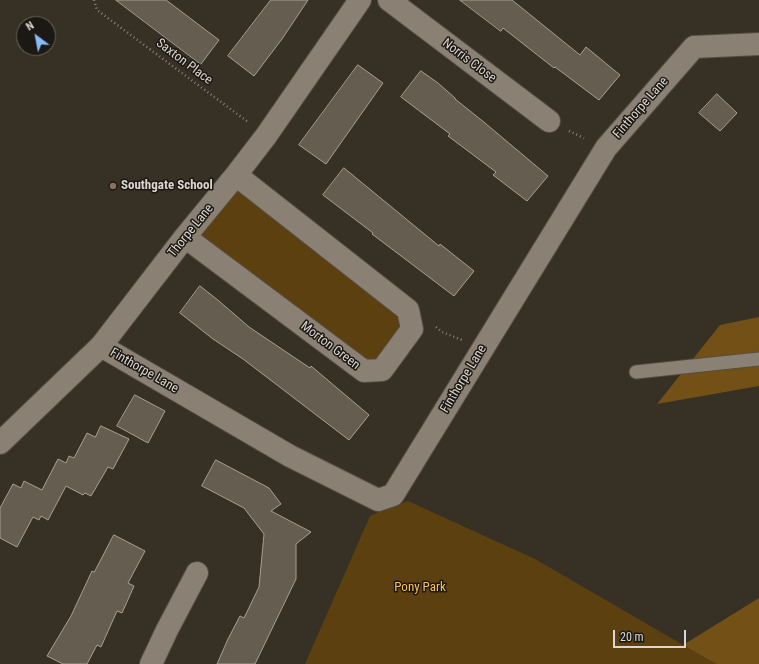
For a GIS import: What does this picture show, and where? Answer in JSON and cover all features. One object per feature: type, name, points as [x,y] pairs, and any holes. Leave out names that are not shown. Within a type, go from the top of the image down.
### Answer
[{"type":"street","name":"Thorpe Lane","points":[[0,443],[100,346],[266,136],[360,0]]},
{"type":"street","name":"Norris Close","points":[[389,0],[548,121]]},
{"type":"street","name":"Finthorpe Lane","points":[[100,346],[290,456],[378,500],[393,496],[606,148],[694,47],[759,44]]},
{"type":"street","points":[[236,175],[408,310]]},
{"type":"street","name":"Morton Green","points":[[185,237],[364,371],[382,370],[412,329],[408,310]]},
{"type":"street","points":[[151,664],[197,573]]},
{"type":"lane","points":[[636,372],[759,359]]},
{"type":"path","name":"Saxton Place","points":[[94,0],[97,10],[266,136]]},
{"type":"path","points":[[548,121],[606,148]]},
{"type":"path","points":[[408,310],[442,332],[483,348]]},
{"type":"green space","points":[[236,175],[408,310],[382,370],[185,237]]},
{"type":"green space","name":"Pony Park","points":[[408,501],[535,559],[716,664],[305,664],[370,516]]},
{"type":"shaded area","points":[[759,317],[759,386],[657,404],[720,325]]},
{"type":"shaded area","points":[[759,598],[759,664],[716,664],[683,645]]},
{"type":"building","points":[[116,0],[166,0],[219,40],[201,64]]},
{"type":"building","points":[[271,0],[308,0],[282,39],[254,76],[228,56]]},
{"type":"building","points":[[460,0],[512,0],[580,55],[586,47],[620,75],[599,100],[555,67],[554,68],[503,28],[501,31]]},
{"type":"building","points":[[358,65],[383,83],[326,164],[299,145]]},
{"type":"building","points":[[421,71],[438,83],[455,99],[548,176],[527,201],[493,175],[496,172],[448,136],[450,134],[401,97]]},
{"type":"building","points":[[717,94],[737,113],[720,131],[699,113]]},
{"type":"building","points":[[344,168],[439,246],[440,244],[474,271],[454,296],[323,195]]},
{"type":"building","points":[[200,286],[249,327],[310,368],[311,366],[369,415],[349,440],[180,313]]},
{"type":"building","points":[[135,395],[165,411],[148,443],[117,426]]},
{"type":"building","points":[[101,426],[129,439],[113,469],[108,467],[91,496],[85,493],[83,495],[66,486],[48,520],[41,516],[39,520],[33,517],[17,547],[0,538],[0,508],[13,484],[21,488],[24,481],[42,490],[58,459],[66,463],[69,456],[74,458],[87,433],[95,437]]},
{"type":"building","points":[[216,460],[269,488],[281,504],[271,511],[311,532],[296,544],[296,579],[255,664],[217,664],[240,616],[244,618],[259,587],[264,534],[244,508],[202,486]]},
{"type":"building","points":[[114,535],[145,551],[128,583],[134,586],[122,613],[117,611],[101,647],[97,645],[87,664],[63,664],[47,656],[71,616],[92,571],[94,572]]},
{"type":"place","name":"Southgate School","points":[[113,186]]}]
